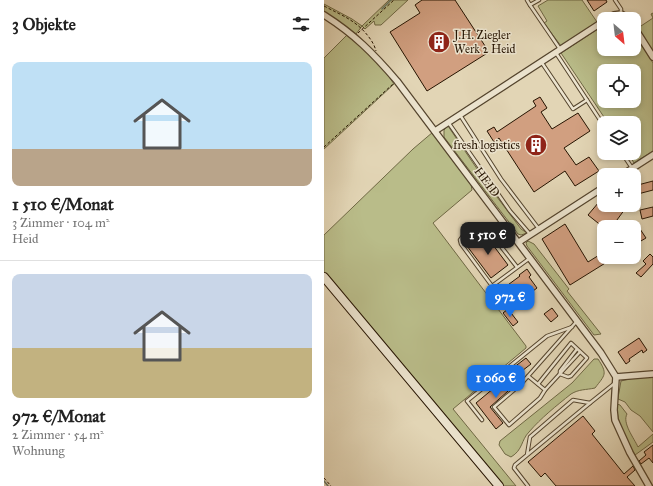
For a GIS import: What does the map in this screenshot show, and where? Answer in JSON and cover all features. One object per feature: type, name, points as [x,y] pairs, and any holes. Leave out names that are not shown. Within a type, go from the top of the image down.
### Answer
[{"type":"main road","points":[[324,277],[499,486]]},
{"type":"street","name":"HEID","points":[[324,15],[355,36],[397,80],[601,353],[616,379]]},
{"type":"street","points":[[435,131],[597,26]]},
{"type":"street","points":[[641,38],[653,57]]},
{"type":"street","points":[[634,168],[653,155]]},
{"type":"street","points":[[519,242],[597,192]]},
{"type":"street","points":[[649,486],[630,453],[614,420],[614,410],[616,379],[653,374]]},
{"type":"lane","points":[[527,0],[586,100],[597,116]]},
{"type":"lane","points":[[530,5],[539,0]]},
{"type":"lane","points":[[615,0],[621,9],[621,12]]},
{"type":"lane","points":[[542,62],[573,109],[586,100]]},
{"type":"lane","points":[[460,115],[501,179],[539,229]]},
{"type":"lane","points":[[448,122],[510,211],[531,234]]},
{"type":"lane","points":[[517,267],[485,226],[477,225],[462,235],[460,244],[492,286],[530,258]]},
{"type":"lane","points":[[577,321],[528,376],[494,407],[509,425],[540,398],[545,390],[580,352]]},
{"type":"lane","points":[[482,420],[467,401],[547,336],[572,326]]},
{"type":"lane","points":[[538,384],[571,344],[587,358],[571,376],[568,377],[560,374]]},
{"type":"lane","points":[[560,374],[560,371],[577,349]]},
{"type":"lane","points":[[528,376],[545,390]]},
{"type":"lane","points":[[528,486],[514,468],[515,465],[590,403],[616,379]]},
{"type":"lane","points":[[527,455],[530,437],[573,400],[590,403]]},
{"type":"path","points":[[355,36],[394,0]]},
{"type":"path","points":[[324,6],[349,18],[363,29],[377,50],[373,54]]},
{"type":"path","points":[[324,147],[397,80]]},
{"type":"path","points":[[324,478],[331,486]]},
{"type":"green space","points":[[389,0],[408,0],[381,25],[375,25],[374,21],[365,29],[362,26]]},
{"type":"green space","points":[[548,0],[582,0],[597,22],[561,46],[544,23],[547,21],[538,6]]},
{"type":"green space","points":[[324,4],[352,19],[362,26],[356,34],[324,12]]},
{"type":"green space","points":[[653,18],[653,52],[641,33],[641,26]]},
{"type":"green space","points":[[597,30],[597,56],[641,56],[641,43],[653,63],[653,151],[641,159],[641,116],[603,116],[598,108],[641,108],[641,64],[597,64],[597,107],[561,53]]},
{"type":"green space","points":[[347,35],[373,58],[394,84],[324,149],[324,58]]},
{"type":"green space","points":[[448,126],[488,185],[521,229],[527,233],[521,235],[518,234],[444,137],[444,130]]},
{"type":"green space","points":[[433,132],[471,184],[472,190],[433,223],[526,346],[526,348],[453,409],[516,486],[503,486],[324,272],[324,235],[413,149]]},
{"type":"green space","points":[[528,241],[534,244],[569,289],[567,291],[601,334],[594,335],[527,246],[526,243]]},
{"type":"green space","points":[[594,359],[598,359],[604,371],[603,377],[595,388],[580,390],[571,394],[549,412],[526,435],[520,448],[515,454],[511,457],[505,454],[499,445],[500,441],[572,383]]},
{"type":"green space","points":[[653,376],[653,432],[640,416],[631,410],[625,402],[618,398],[621,381]]},
{"type":"green space","points":[[617,404],[620,405],[627,414],[627,426],[638,447],[653,434],[653,442],[635,455],[620,424]]},
{"type":"building","name":"J.H. Ziegler Werk 2 Heid","points":[[422,0],[455,0],[489,52],[427,91],[390,32],[420,13],[415,5]]},
{"type":"building","points":[[587,0],[606,0],[607,2],[594,11]]},
{"type":"building","name":"fresh logistics","points":[[540,97],[547,108],[541,112],[552,129],[578,113],[590,131],[564,148],[576,165],[589,157],[597,168],[597,172],[575,186],[565,171],[534,192],[499,138],[494,142],[487,131],[494,127],[497,132],[536,106],[533,101]]},
{"type":"building","points":[[653,181],[653,190],[641,193],[641,184]]},
{"type":"building","points":[[597,204],[597,212],[623,212],[617,220],[597,220],[597,222],[588,215]]},
{"type":"building","points":[[653,207],[653,216],[642,219],[641,210]]},
{"type":"building","points":[[565,224],[588,262],[597,256],[597,264],[604,264],[570,285],[542,239]]},
{"type":"building","points":[[641,230],[646,238],[641,241]]},
{"type":"building","points":[[484,233],[508,265],[491,278],[467,246]]},
{"type":"building","points":[[650,254],[653,257],[653,264],[641,277],[636,273],[646,264],[643,261]]},
{"type":"building","points":[[527,269],[531,275],[529,277],[537,288],[529,294],[522,286],[507,297],[501,290]]},
{"type":"building","points":[[552,308],[558,316],[551,322],[544,314]]},
{"type":"building","points":[[508,309],[518,322],[513,326],[503,313]]},
{"type":"building","points":[[639,338],[647,350],[643,353],[642,350],[629,359],[630,361],[626,364],[618,352]]},
{"type":"building","points":[[526,358],[531,364],[518,374],[513,368]]},
{"type":"building","points":[[507,373],[516,384],[490,407],[503,423],[496,429],[476,403],[500,383],[498,380]]},
{"type":"building","points":[[583,416],[595,431],[592,434],[624,474],[633,466],[635,470],[627,477],[635,486],[556,486],[545,473],[541,477],[528,462]]},
{"type":"building","points":[[653,445],[653,463],[649,458],[641,464],[639,461],[646,455],[644,452]]},
{"type":"waterway","points":[[382,9],[391,0]]},
{"type":"waterway","points":[[324,481],[328,486]]},
{"type":"place","name":"J.H. Ziegler Werk 2 Heid","points":[[439,42]]},
{"type":"place","name":"fresh logistics","points":[[536,145]]}]
